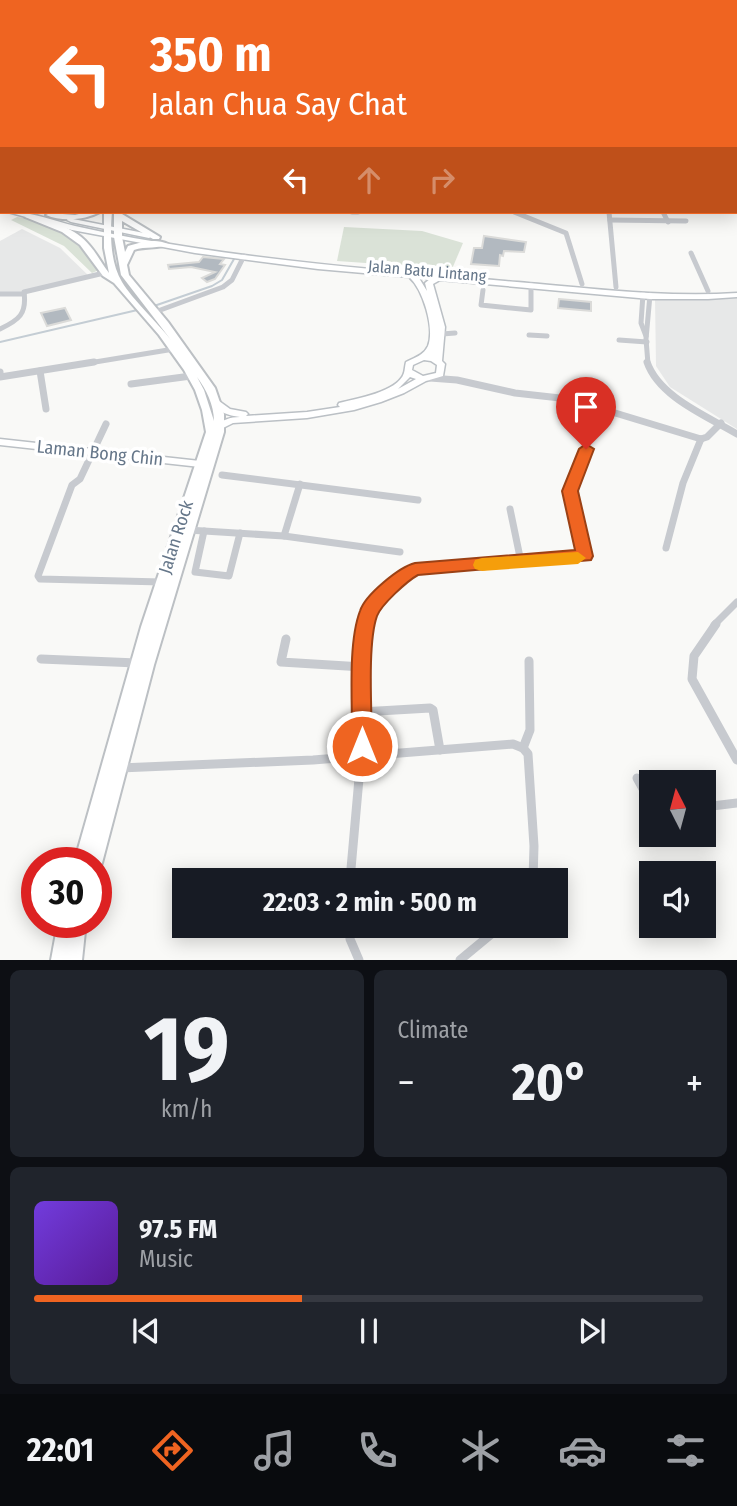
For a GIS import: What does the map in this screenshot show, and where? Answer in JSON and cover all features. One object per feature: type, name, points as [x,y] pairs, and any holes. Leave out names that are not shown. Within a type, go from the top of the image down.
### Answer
[{"type":"main road","points":[[32,214],[75,217],[88,214]]},
{"type":"main road","points":[[32,214],[118,234]]},
{"type":"main road","points":[[32,214],[82,242],[104,273],[118,283]]},
{"type":"main road","name":"Jalan Rock","points":[[99,847],[219,427],[216,403],[210,388],[147,308],[118,283],[111,264],[106,231],[108,214]]},
{"type":"main road","name":"Jalan Rock","points":[[85,847],[136,663],[211,432],[210,415],[201,391],[122,268],[118,214]]},
{"type":"main road","points":[[120,214],[156,237]]},
{"type":"main road","points":[[50,215],[106,231]]},
{"type":"main road","name":"Jalan Batu Lintang","points":[[118,234],[156,237],[332,263],[623,289]]},
{"type":"main road","name":"Jalan Batu Lintang","points":[[118,234],[244,256],[442,278],[531,285],[737,292]]},
{"type":"main road","points":[[122,268],[125,255],[131,248],[144,244],[164,244]]},
{"type":"main road","points":[[216,403],[227,412],[242,414],[334,407],[390,390],[405,380],[409,364],[423,357],[433,345],[433,327],[420,283],[411,275]]},
{"type":"main road","points":[[219,427],[231,420],[354,410],[385,400],[442,371],[438,361],[442,334],[429,283],[442,278]]},
{"type":"main road","points":[[623,289],[638,298],[675,290]]},
{"type":"main road","name":"Jalan Batu Lintang","points":[[646,296],[737,292]]},
{"type":"main road","points":[[423,357],[438,361]]},
{"type":"main road","points":[[409,372],[428,378]]},
{"type":"main road","name":"Laman Bong Chin","points":[[0,442],[200,464]]},
{"type":"main road","points":[[59,960],[63,938]]},
{"type":"main road","points":[[74,960],[77,938]]},
{"type":"street","points":[[519,214],[566,233],[582,284]]},
{"type":"street","points":[[609,214],[623,289]]},
{"type":"street","points":[[664,214],[668,222]]},
{"type":"street","points":[[610,220],[686,221]]},
{"type":"street","points":[[691,253],[708,291]]},
{"type":"street","points":[[147,308],[189,300],[211,292],[232,280],[244,256]]},
{"type":"street","points":[[0,294],[24,294],[104,273]]},
{"type":"street","points":[[483,290],[481,305],[531,310],[531,285]]},
{"type":"street","points":[[0,330],[24,315],[24,294]]},
{"type":"street","points":[[646,296],[648,365],[659,383],[737,434]]},
{"type":"street","points":[[645,324],[646,296]]},
{"type":"street","points":[[442,334],[456,333]]},
{"type":"street","points":[[529,335],[547,336]]},
{"type":"street","points":[[619,340],[646,340]]},
{"type":"street","points":[[0,374],[40,371],[174,349]]},
{"type":"street","points":[[40,371],[46,409]]},
{"type":"street","points":[[442,371],[457,380]]},
{"type":"street","points":[[131,384],[191,376]]},
{"type":"street","points":[[428,378],[457,380],[515,393],[569,398],[701,439],[721,424]]},
{"type":"street","points":[[569,398],[561,414],[563,424],[579,435]]},
{"type":"street","points":[[106,424],[80,479],[72,485],[38,576],[40,579],[162,582]]},
{"type":"street","points":[[666,548],[683,483],[701,439]]},
{"type":"street","points":[[351,868],[361,756],[365,620],[369,611],[408,572],[415,569],[585,556],[570,491],[586,449]]},
{"type":"street","points":[[222,475],[418,500]]},
{"type":"street","points":[[284,536],[300,484]]},
{"type":"street","points":[[510,509],[521,562]]},
{"type":"street","points":[[188,530],[284,536],[400,552]]},
{"type":"street","points":[[204,531],[195,572],[229,576],[240,533]]},
{"type":"street","points":[[737,602],[700,642],[691,670],[692,679],[737,760]]},
{"type":"street","points":[[286,639],[281,662],[363,667]]},
{"type":"street","points":[[41,659],[136,663]]},
{"type":"street","points":[[523,748],[530,730],[529,661]]},
{"type":"street","points":[[361,712],[430,708],[433,710],[440,750]]},
{"type":"street","points":[[120,768],[361,756],[513,744],[523,748],[528,754],[534,868]]},
{"type":"street","points":[[637,778],[639,782]]},
{"type":"street","points":[[716,806],[737,803]]},
{"type":"street","points":[[350,938],[359,960]]},
{"type":"street","points":[[460,960],[487,938]]},
{"type":"shaded area","points":[[17,217],[43,223],[64,234],[99,270],[92,273],[64,246],[11,220]]},
{"type":"shaded area","points":[[344,227],[422,231],[463,243],[452,269],[337,261]]},
{"type":"shaded area","points":[[22,229],[60,248],[91,278],[26,293],[0,293],[0,241]]},
{"type":"shaded area","points":[[655,297],[703,300],[737,298],[737,429],[670,387],[656,366]]},
{"type":"building","points":[[484,236],[526,242],[524,252],[504,251],[503,256],[500,255],[499,266],[471,264],[474,248],[482,248]]},
{"type":"building","points":[[203,257],[224,259],[220,264],[225,265],[215,279],[207,282],[202,278],[215,272],[191,267],[169,269],[168,265],[199,262]]},
{"type":"building","points":[[559,299],[591,302],[591,311],[558,308]]},
{"type":"building","points":[[65,308],[71,320],[47,326],[41,313]]},
{"type":"waterway","points":[[154,306],[212,286],[222,280],[234,259]]},
{"type":"waterway","points":[[0,342],[146,308]]},
{"type":"slow traffic","points":[[482,565],[578,558]]},
{"type":"route","points":[[362,746],[364,636],[365,620],[369,611],[403,575],[415,569],[575,559],[585,556],[570,486],[586,449]]}]
